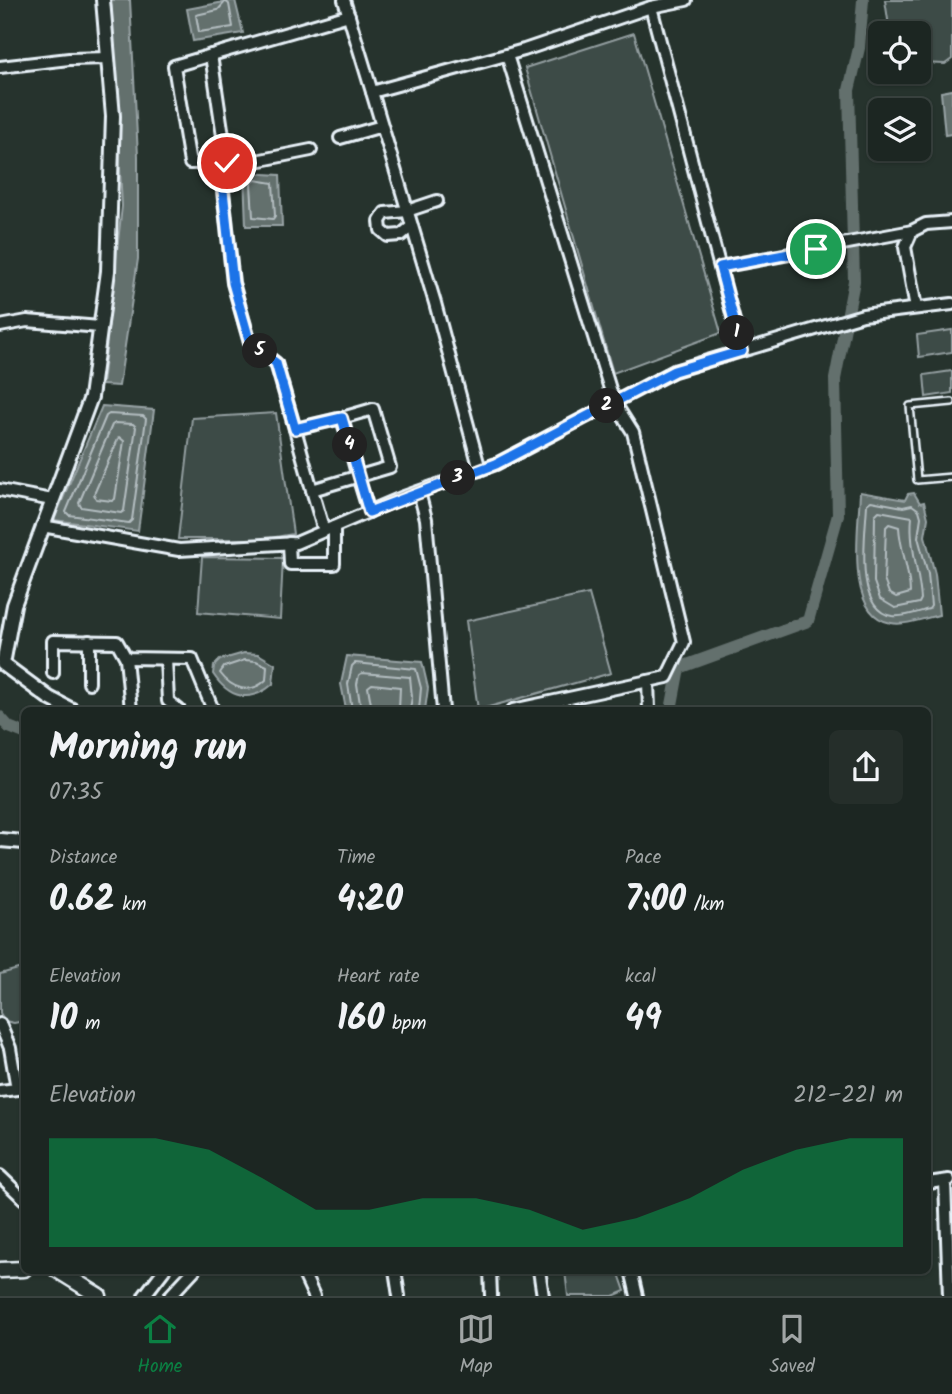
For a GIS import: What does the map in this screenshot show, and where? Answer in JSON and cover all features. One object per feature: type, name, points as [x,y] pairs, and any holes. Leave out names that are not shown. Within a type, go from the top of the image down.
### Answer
[{"type":"main road","points":[[0,1269],[21,1269]]},
{"type":"main road","points":[[63,1274],[99,1296]]},
{"type":"street","points":[[66,707],[1,664],[13,604],[91,397],[108,271],[113,129],[103,0]]},
{"type":"street","points":[[344,0],[412,226],[480,470]]},
{"type":"street","points":[[372,92],[507,55],[651,7],[686,0]]},
{"type":"street","points":[[651,7],[742,351]]},
{"type":"street","points":[[311,150],[251,162],[190,163],[174,66],[349,15]]},
{"type":"street","points":[[211,55],[233,283],[250,343],[276,363],[312,490],[329,529],[334,564],[290,564],[289,543]]},
{"type":"street","points":[[507,55],[614,402],[633,432],[684,642],[667,677],[527,707]]},
{"type":"street","points":[[0,67],[69,59],[108,58]]},
{"type":"street","points":[[340,138],[382,126]]},
{"type":"street","points":[[412,226],[401,235],[388,236],[381,230],[380,220],[385,213],[407,211],[437,201]]},
{"type":"street","points":[[720,267],[912,231],[926,224],[952,222]]},
{"type":"street","points":[[912,231],[905,247],[916,308]]},
{"type":"street","points":[[42,526],[179,550],[296,542],[496,464],[674,371],[863,315],[952,304]]},
{"type":"street","points":[[0,326],[27,321],[100,327]]},
{"type":"street","points":[[295,429],[373,409],[390,467],[312,490]]},
{"type":"street","points":[[342,418],[369,512]]},
{"type":"street","points":[[0,490],[52,500]]},
{"type":"street","points":[[419,492],[426,519],[443,707]]},
{"type":"street","points":[[52,673],[53,641],[117,642],[126,658],[131,707]]},
{"type":"street","points":[[89,641],[89,683]]},
{"type":"street","points":[[126,658],[192,659],[212,707]]},
{"type":"street","points":[[166,659],[168,701],[175,707]]},
{"type":"street","points":[[648,681],[649,707]]},
{"type":"street","points":[[0,840],[21,842]]},
{"type":"street","points":[[0,1024],[21,1088],[0,1091]]},
{"type":"street","points":[[0,1176],[21,1196]]},
{"type":"street","points":[[948,1180],[948,1296]]},
{"type":"street","points":[[144,1296],[161,1274]]},
{"type":"street","points":[[170,1296],[190,1274]]},
{"type":"street","points":[[304,1274],[314,1296]]},
{"type":"street","points":[[396,1274],[399,1296]]},
{"type":"street","points":[[490,1274],[491,1296]]},
{"type":"street","points":[[540,1274],[543,1296]]},
{"type":"street","points":[[632,1274],[637,1296]]},
{"type":"lane","points":[[952,401],[910,406],[918,480],[952,477]]},
{"type":"shaded area","points":[[885,0],[952,0],[952,59],[945,64],[931,63],[931,21],[888,21]]},
{"type":"shaded area","points":[[634,33],[721,333],[613,373],[525,68]]},
{"type":"shaded area","points":[[952,330],[952,352],[919,357],[917,335]]},
{"type":"shaded area","points":[[952,371],[952,393],[926,397],[924,375]]},
{"type":"shaded area","points":[[276,413],[293,534],[264,539],[178,539],[192,418]]},
{"type":"shaded area","points":[[202,557],[283,558],[280,619],[198,612]]},
{"type":"shaded area","points":[[589,594],[611,673],[489,707],[478,707],[466,621]]},
{"type":"shaded area","points":[[21,969],[21,1022],[5,1021],[0,1013],[0,974]]},
{"type":"shaded area","points":[[565,1274],[619,1274],[625,1291],[613,1296],[568,1296]]},
{"type":"water","points":[[111,0],[130,0],[138,156],[138,259],[119,386],[102,385],[122,206]]},
{"type":"water","points":[[235,0],[243,33],[193,41],[187,9]]},
{"type":"water","points":[[952,90],[952,134],[945,135],[941,92]]},
{"type":"water","points":[[244,173],[280,175],[282,226],[246,226]]},
{"type":"water","points":[[102,406],[154,410],[138,531],[54,520]]},
{"type":"water","points":[[860,492],[905,500],[908,494],[914,493],[920,503],[924,502],[928,518],[925,536],[935,574],[939,615],[897,624],[876,617],[866,604],[860,587],[858,568]]},
{"type":"water","points":[[244,653],[258,654],[275,664],[273,684],[256,694],[240,696],[226,688],[213,674],[214,666],[220,660]]},
{"type":"water","points":[[347,656],[422,662],[428,688],[425,707],[346,707],[341,684]]},
{"type":"waterway","points":[[672,707],[679,668],[808,621],[838,515],[835,379],[854,281],[849,90],[859,48],[863,0]]},
{"type":"waterway","points":[[0,717],[9,727],[21,732]]},
{"type":"route","points":[[227,163],[220,163],[233,283],[250,343],[276,363],[295,429],[342,418],[369,512],[496,464],[674,371],[742,351],[720,267],[816,249]]}]
